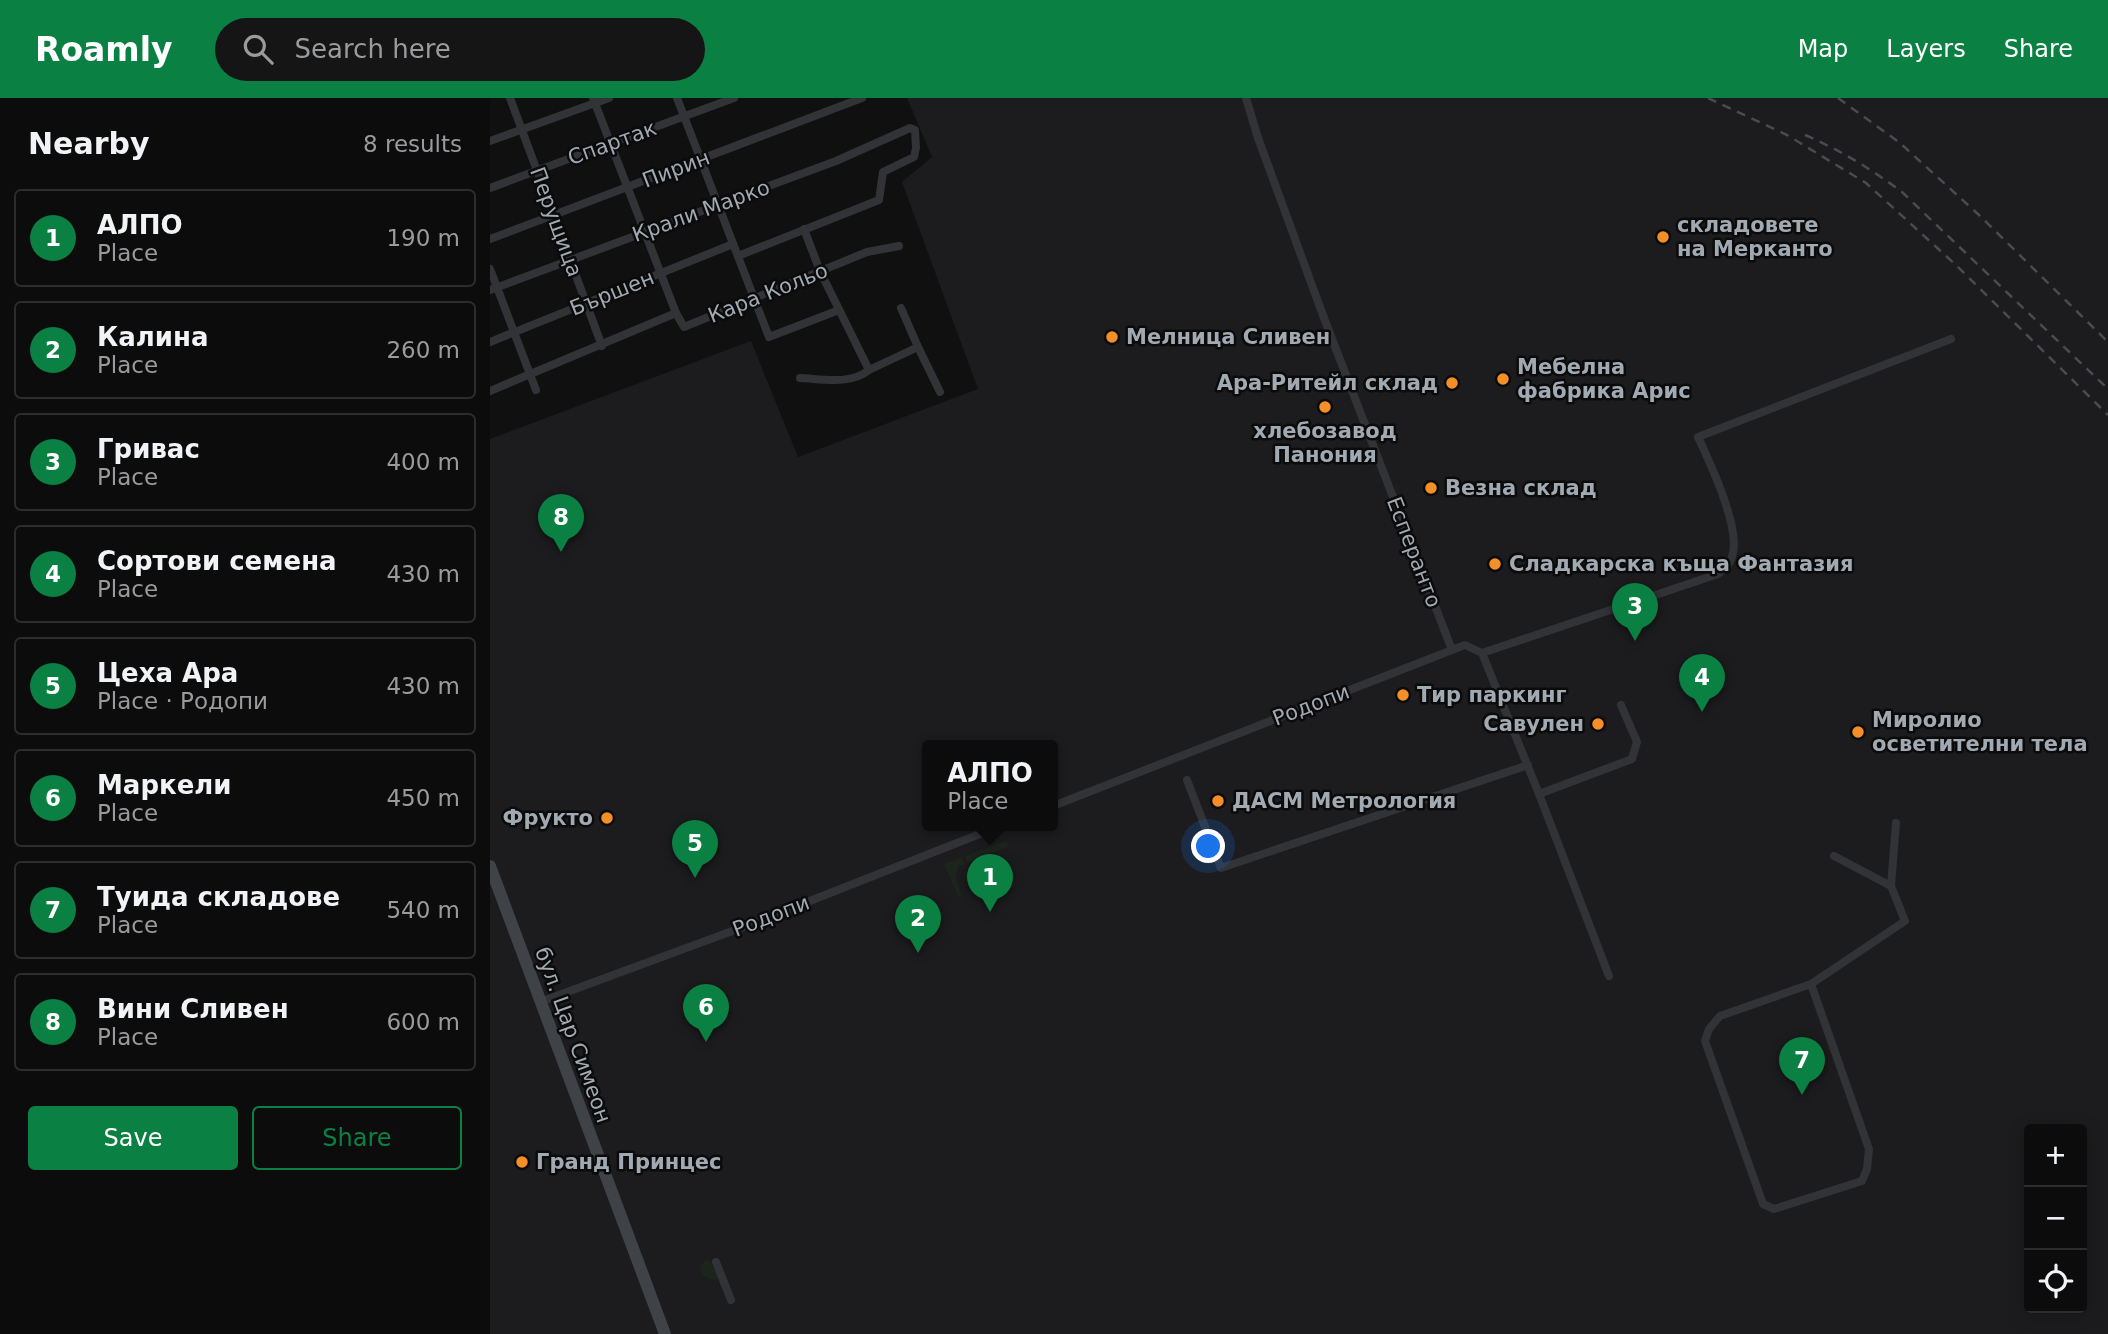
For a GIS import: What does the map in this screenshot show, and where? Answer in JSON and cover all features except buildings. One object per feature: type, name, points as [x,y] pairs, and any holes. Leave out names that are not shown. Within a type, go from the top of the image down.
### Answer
[{"type":"main road","name":"бул. Цар Симеон","points":[[490,866],[665,1334]]},
{"type":"street","name":"Перущица","points":[[510,98],[602,346]]},
{"type":"street","points":[[490,141],[594,101],[609,98]]},
{"type":"street","points":[[677,98],[769,337],[839,310]]},
{"type":"street","name":"Спартак","points":[[490,188],[734,98]]},
{"type":"street","name":"Пирин","points":[[490,239],[862,98]]},
{"type":"street","name":"Есперанто","points":[[1246,98],[1326,324],[1452,650]]},
{"type":"street","points":[[594,101],[676,313]]},
{"type":"street","name":"Крали Марко","points":[[494,289],[836,160],[910,128],[915,130],[914,157],[883,172],[879,200],[804,229]]},
{"type":"street","points":[[738,256],[804,229],[820,271],[869,370]]},
{"type":"street","name":"Бършен","points":[[490,342],[733,244]]},
{"type":"street","name":"Кара Кольо","points":[[490,391],[676,313],[684,327],[867,252],[900,246]]},
{"type":"street","points":[[490,269],[494,289],[536,390]]},
{"type":"street","points":[[901,308],[940,392]]},
{"type":"street","points":[[1482,653],[1718,574],[1732,557],[1734,537],[1723,497],[1698,437],[1951,339]]},
{"type":"street","points":[[800,378],[861,377],[869,370],[918,347]]},
{"type":"street","points":[[1452,650],[1465,645],[1482,653],[1609,976]]},
{"type":"street","name":"Родопи","points":[[1058,804],[1452,650]]},
{"type":"street","points":[[1539,794],[1632,759],[1637,742],[1621,705]]},
{"type":"street","points":[[1187,780],[1221,868],[1528,765]]},
{"type":"street","points":[[1811,984],[1869,1149],[1867,1169],[1862,1181],[1774,1209],[1763,1204],[1705,1041],[1709,1028],[1720,1016],[1811,984],[1905,921],[1891,886],[1896,823]]},
{"type":"street","name":"Родопи","points":[[540,1002],[754,923],[987,831]]},
{"type":"street","points":[[1834,856],[1891,886]]},
{"type":"street","points":[[716,1262],[732,1300]]},
{"type":"shaded area","points":[[907,98],[2108,98],[2108,1334],[490,1334],[490,439],[751,341],[798,457],[978,389],[902,182],[932,157]]},
{"type":"shaded area","points":[[1005,841],[1009,844],[1007,847],[967,863],[965,856]]},
{"type":"shaded area","points":[[962,857],[965,864],[959,866],[955,874],[962,897],[959,898],[944,864]]},
{"type":"shaded area","points":[[990,863],[994,865],[992,870],[967,880],[964,878],[964,872]]},
{"type":"shaded area","points":[[706,1260],[711,1262],[719,1279],[709,1279],[702,1273],[700,1266]]},
{"type":"railway","points":[[1708,98],[1787,135],[1866,183],[1957,266],[2108,415]]},
{"type":"railway","points":[[1838,98],[1900,143],[1979,215],[2108,342]]},
{"type":"railway","points":[[1805,135],[1855,160],[1902,192],[2108,389]]},
{"type":"place","name":"складовете на Мерканто","points":[[1663,237]]},
{"type":"place","name":"Мелница Сливен","points":[[1112,337]]},
{"type":"place","name":"Мебелна фабрика Арис","points":[[1503,379]]},
{"type":"place","name":"Ара-Ритейл склад","points":[[1452,383]]},
{"type":"place","name":"хлебозавод Панония","points":[[1325,407]]},
{"type":"place","name":"Везна склад","points":[[1431,488]]},
{"type":"place","name":"Вини Сливен","points":[[561,552]]},
{"type":"place","name":"Сладкарска къща Фантазия","points":[[1495,564]]},
{"type":"place","name":"Гривас","points":[[1635,641]]},
{"type":"place","name":"Тир паркинг","points":[[1403,695]]},
{"type":"place","name":"Сортови семена","points":[[1702,712]]},
{"type":"place","name":"Савулен","points":[[1598,724]]},
{"type":"place","name":"Миролио осветителни тела","points":[[1858,732]]},
{"type":"place","name":"ДАСМ Метрология","points":[[1218,801]]},
{"type":"place","name":"Фрукто","points":[[607,818]]},
{"type":"place","name":"Цеха Ара","points":[[695,878]]},
{"type":"place","name":"АЛПО","points":[[990,912]]},
{"type":"place","name":"Калина","points":[[918,953]]},
{"type":"place","name":"Маркели","points":[[706,1042]]},
{"type":"place","name":"Туида складове","points":[[1802,1095]]},
{"type":"place","name":"Гранд Принцес","points":[[522,1162]]}]
